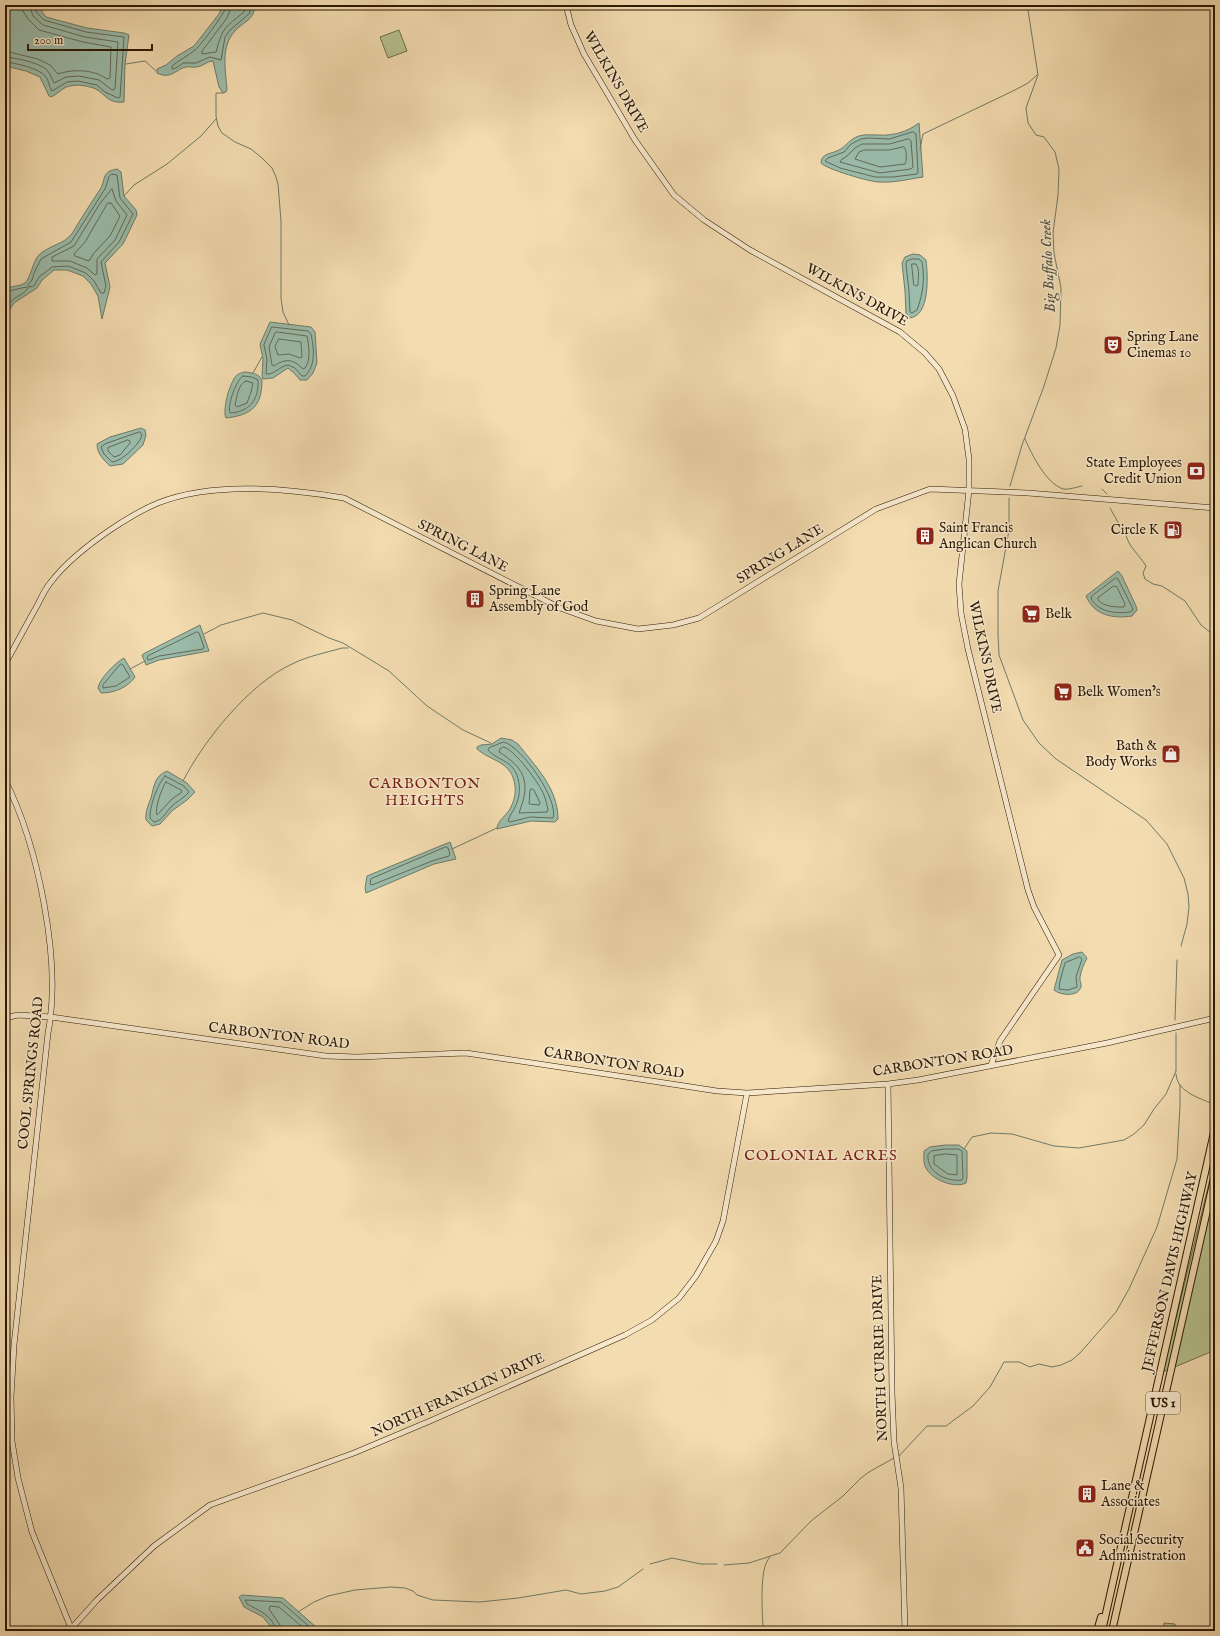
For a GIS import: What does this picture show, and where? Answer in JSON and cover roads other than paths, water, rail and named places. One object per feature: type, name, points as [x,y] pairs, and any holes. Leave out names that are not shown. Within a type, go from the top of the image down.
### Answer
[{"type":"highway","name":"JEFFERSON DAVIS HIGHWAY","points":[[1102,1631],[1215,1128]]},
{"type":"highway","name":"JEFFERSON DAVIS HIGHWAY","points":[[1112,1631],[1215,1174]]},
{"type":"highway","points":[[1096,1631],[1112,1587]]},
{"type":"highway","points":[[1115,1631],[1119,1602]]},
{"type":"street","name":"WILKINS DRIVE","points":[[566,5],[571,25],[584,54],[635,140],[674,195],[704,220],[750,250],[900,332],[925,353],[939,369],[953,396],[965,429],[969,459],[969,490],[959,584],[968,649],[1028,890],[1034,906],[1059,955],[1000,1041],[991,1066]]},
{"type":"street","name":"SPRING LANE","points":[[5,664],[50,583],[70,560],[91,542],[140,512],[158,503],[193,493],[228,489],[284,490],[316,493],[344,498],[560,608],[596,621],[638,629],[673,625],[699,618],[876,509],[930,489],[969,490],[1215,508]]},
{"type":"street","name":"COOL SPRINGS ROAD","points":[[5,780],[20,813],[39,881],[49,940],[52,977],[51,1017],[14,1345],[11,1404],[12,1441],[18,1478],[32,1532],[70,1630]]},
{"type":"street","name":"CARBONTON ROAD","points":[[5,1018],[18,1015],[51,1017],[125,1029],[326,1056],[357,1057],[464,1053],[665,1084],[717,1091],[747,1093],[888,1084],[1107,1044],[1215,1018]]},
{"type":"street","name":"NORTH CURRIE DRIVE","points":[[888,1084],[892,1392],[894,1442],[901,1488],[905,1631]]},
{"type":"street","name":"NORTH FRANKLIN DRIVE","points":[[70,1630],[97,1600],[154,1546],[210,1505],[354,1453],[430,1421],[625,1335],[664,1312],[679,1298],[696,1276],[716,1241],[723,1221],[747,1093]]},
{"type":"water","points":[[5,5],[37,5],[46,17],[87,28],[129,35],[125,64],[124,102],[115,102],[96,89],[79,85],[67,87],[51,97],[49,96],[40,77],[26,71],[5,66]]},
{"type":"water","points":[[223,5],[252,5],[254,11],[250,18],[233,33],[226,48],[226,92],[223,93],[219,87],[213,61],[198,67],[182,68],[170,75],[162,75],[157,73],[157,69],[166,65],[177,56],[194,46],[219,14]]},
{"type":"water","points":[[919,123],[923,177],[901,181],[879,182],[858,178],[839,172],[821,163],[823,157],[827,154],[842,148],[856,137],[862,135],[894,134],[910,129]]},
{"type":"water","points":[[117,169],[121,172],[124,196],[136,210],[137,215],[123,244],[105,263],[110,287],[102,319],[98,296],[91,284],[83,276],[67,270],[54,270],[42,280],[37,288],[14,303],[5,317],[5,290],[25,283],[38,256],[47,249],[66,240],[70,236],[101,188],[106,174]]},
{"type":"water","points":[[913,254],[920,255],[926,260],[927,285],[926,295],[921,311],[916,316],[909,318],[906,313],[902,263],[905,257]]},
{"type":"water","points":[[270,322],[311,327],[315,332],[317,363],[313,373],[307,380],[300,380],[288,368],[273,378],[263,379],[263,359],[260,344]]},
{"type":"water","points":[[246,372],[253,373],[261,378],[260,397],[253,408],[248,412],[235,417],[226,418],[225,409],[229,389],[237,375]]},
{"type":"water","points":[[141,428],[145,430],[146,435],[143,445],[123,464],[110,466],[103,459],[97,448],[97,444],[110,437]]},
{"type":"water","points":[[1118,571],[1122,576],[1136,606],[1137,610],[1132,616],[1118,617],[1104,614],[1094,608],[1086,596]]},
{"type":"water","points":[[200,625],[209,651],[159,660],[146,665],[142,655]]},
{"type":"water","points":[[124,658],[135,677],[132,681],[120,689],[101,693],[98,688],[99,684],[112,667]]},
{"type":"water","points":[[501,738],[512,740],[518,744],[550,787],[557,808],[558,819],[555,822],[531,821],[497,829],[498,823],[508,812],[514,800],[515,786],[513,778],[506,767],[477,749],[477,747],[492,744]]},
{"type":"water","points":[[167,771],[187,783],[195,792],[173,810],[160,824],[152,826],[146,820],[147,809],[157,779]]},
{"type":"water","points":[[450,842],[456,859],[434,864],[366,893],[365,888],[367,876]]},
{"type":"water","points":[[1082,952],[1087,958],[1080,974],[1081,986],[1078,992],[1068,994],[1060,993],[1054,990],[1062,960],[1073,954]]},
{"type":"water","points":[[959,1145],[967,1151],[966,1183],[955,1185],[943,1182],[933,1176],[926,1168],[924,1162],[924,1151],[930,1147]]},
{"type":"water","points":[[242,1595],[283,1598],[316,1627],[316,1631],[274,1631],[263,1617],[244,1607],[239,1597]]},
{"type":"waterway","name":"Big Buffalo Creek","points":[[1010,486],[1022,445],[1044,386],[1056,348],[1060,325],[1061,288],[1054,253],[1053,233],[1058,195],[1059,169],[1055,152],[1044,137],[1036,135],[1028,123],[1026,108],[1038,75],[1028,10],[1029,5]]},
{"type":"waterway","points":[[126,64],[145,61],[156,71]]},
{"type":"waterway","points":[[920,149],[923,134],[1015,90],[1028,83],[1037,75]]},
{"type":"waterway","points":[[223,93],[216,93],[216,116],[218,126],[222,133],[235,142],[251,149],[262,158],[272,168],[278,184],[281,221],[281,298],[283,312],[289,325]]},
{"type":"waterway","points":[[124,196],[134,185],[167,164],[201,136],[216,119]]},
{"type":"waterway","points":[[253,373],[262,357]]},
{"type":"waterway","points":[[1025,439],[1040,468],[1057,486],[1063,489],[1082,486]]},
{"type":"waterway","points":[[1102,489],[1107,494]]},
{"type":"waterway","name":"Big Buffalo Creek","points":[[1009,498],[1009,530],[998,591],[999,655],[1023,720],[1039,743],[1056,759],[1146,820],[1167,844],[1184,878],[1188,894],[1189,907],[1187,924],[1181,946]]},
{"type":"waterway","points":[[1110,508],[1123,531]]},
{"type":"waterway","points":[[1126,535],[1132,547],[1146,566],[1143,573],[1145,579],[1153,584],[1162,586],[1185,601],[1201,625],[1215,636]]},
{"type":"waterway","points":[[204,634],[221,625],[263,613],[292,620],[343,643],[389,671],[427,706],[463,730],[491,743]]},
{"type":"waterway","points":[[183,781],[203,748],[216,731],[230,714],[260,685],[276,673],[298,661],[342,648],[348,648]]},
{"type":"waterway","points":[[130,669],[145,661]]},
{"type":"waterway","points":[[452,849],[497,828]]},
{"type":"waterway","name":"Big Buffalo Creek","points":[[1175,1020],[1177,960]]},
{"type":"waterway","name":"Big Buffalo Creek","points":[[1176,1033],[1176,1071]]},
{"type":"waterway","points":[[964,1149],[972,1137],[991,1133],[1012,1134],[1054,1146],[1079,1148],[1124,1140],[1144,1125],[1166,1094],[1176,1071]]},
{"type":"waterway","name":"Big Buffalo Creek","points":[[1176,1074],[1177,1080],[1185,1090],[1215,1105]]},
{"type":"waterway","points":[[899,1456],[927,1426],[946,1426],[973,1406],[990,1387],[1004,1362],[1019,1362],[1030,1367],[1039,1364],[1052,1367],[1061,1365],[1072,1360],[1080,1353],[1116,1312],[1129,1289],[1157,1227],[1177,1159],[1180,1085]]},
{"type":"waterway","points":[[724,1565],[749,1563],[780,1553],[811,1521],[843,1496],[861,1478],[894,1458]]},
{"type":"waterway","points":[[763,1631],[763,1581],[766,1563],[770,1557]]},
{"type":"waterway","points":[[650,1564],[672,1558],[701,1564],[717,1564]]},
{"type":"waterway","points":[[298,1612],[314,1602],[328,1596],[355,1590],[391,1587],[405,1588],[413,1591],[417,1595],[433,1600],[480,1602],[518,1598],[566,1590],[581,1594],[605,1591],[618,1587],[643,1569]]},
{"type":"place","name":"Spring Lane Cinemas 10","points":[[1113,345]]},
{"type":"place","name":"State Employees Credit Union","points":[[1196,471]]},
{"type":"place","name":"Circle K","points":[[1173,530]]},
{"type":"place","name":"Saint Francis Anglican Church","points":[[925,536]]},
{"type":"place","name":"Spring Lane Assembly of God","points":[[475,599]]},
{"type":"place","name":"Belk","points":[[1031,614]]},
{"type":"place","name":"Belk Women’s","points":[[1063,692]]},
{"type":"place","name":"Bath & Body Works","points":[[1171,754]]},
{"type":"place","name":"Lane & Associates","points":[[1087,1494]]},
{"type":"place","name":"Social Security Administration","points":[[1085,1548]]},
{"type":"district","name":"CARBONTON HEIGHTS","points":[[425,792]]},
{"type":"district","name":"COLONIAL ACRES","points":[[821,1155]]}]
